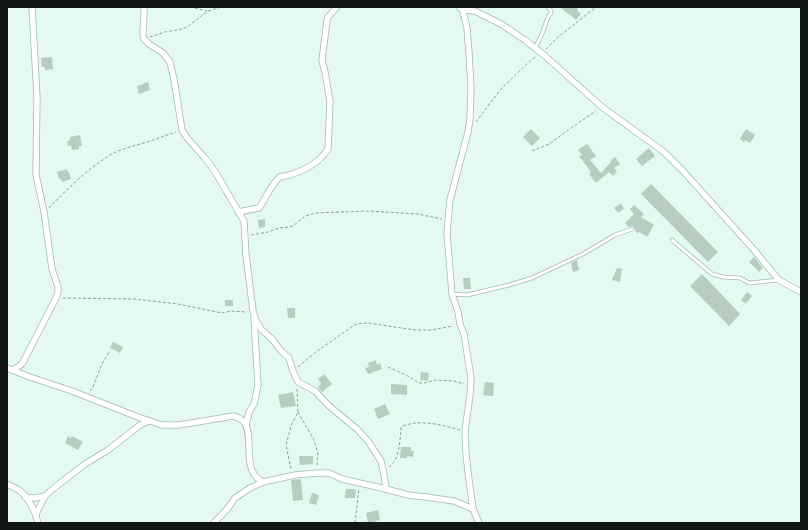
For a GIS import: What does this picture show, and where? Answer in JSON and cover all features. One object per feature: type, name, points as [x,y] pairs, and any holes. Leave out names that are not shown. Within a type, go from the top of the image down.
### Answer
[{"type":"street","points":[[13,370],[22,364],[58,292],[58,287],[52,269],[44,212],[36,175],[37,98],[32,7]]},
{"type":"street","points":[[144,7],[142,34],[144,39],[163,53],[170,62],[182,130],[214,170],[244,221],[258,385],[254,404],[249,412],[246,425],[250,464],[253,473],[263,482]]},
{"type":"street","points":[[238,212],[259,208],[274,183],[280,177],[295,173],[311,166],[328,149],[330,101],[322,62],[326,20],[337,7]]},
{"type":"street","points":[[479,523],[473,508],[466,454],[465,431],[471,378],[464,334],[452,294],[447,233],[450,200],[470,119],[470,53],[467,28],[461,8],[475,11],[501,24],[525,40],[602,107],[664,152],[684,172],[779,280],[801,292]]},
{"type":"street","points":[[253,314],[261,329],[289,358],[298,382],[315,391],[328,405],[358,430],[368,441],[380,461],[386,489]]},
{"type":"street","points":[[7,368],[162,425],[179,425],[233,416],[240,418],[246,425]]},
{"type":"street","points":[[25,497],[34,498],[44,496],[85,464],[108,450],[140,424],[149,421]]},
{"type":"street","points":[[214,523],[235,498],[250,488],[263,482],[295,475],[317,473],[329,473],[342,479],[408,495],[454,501],[473,508]]},
{"type":"street","points":[[7,484],[19,490],[29,501],[36,514],[38,523]]},
{"type":"street","points":[[36,514],[44,496]]},
{"type":"lane","points":[[534,48],[542,34],[550,14],[548,7]]},
{"type":"lane","points":[[452,294],[467,295],[532,278],[632,229]]},
{"type":"lane","points":[[672,240],[712,274],[723,277],[740,278],[749,283],[779,280]]},
{"type":"path","points":[[190,7],[208,11]]},
{"type":"path","points":[[144,39],[187,27],[208,11],[222,7]]},
{"type":"path","points":[[468,132],[500,90],[531,60],[542,54],[557,38],[596,7]]},
{"type":"path","points":[[532,151],[549,144],[602,107]]},
{"type":"path","points":[[44,212],[72,185],[113,153],[182,130]]},
{"type":"path","points":[[245,236],[290,227],[305,216],[316,213],[368,210],[418,214],[448,220]]},
{"type":"path","points":[[56,298],[134,299],[178,304],[222,313],[242,312],[253,314]]},
{"type":"path","points":[[293,371],[316,352],[356,324],[368,322],[415,330],[431,330],[460,324]]},
{"type":"path","points":[[86,396],[93,387],[97,374],[109,352]]},
{"type":"path","points":[[388,367],[419,382],[424,383],[436,380],[471,386]]},
{"type":"path","points":[[298,382],[298,412],[314,440],[318,454],[317,473]]},
{"type":"path","points":[[295,475],[291,471],[286,445],[291,426],[298,412]]},
{"type":"path","points":[[384,475],[397,458],[403,426],[426,423],[465,431]]},
{"type":"path","points":[[356,523],[360,484]]},
{"type":"building","points":[[560,7],[579,7],[577,10],[581,14],[576,20]]},
{"type":"building","points":[[52,57],[53,69],[45,70],[45,67],[42,67],[41,58]]},
{"type":"building","points":[[148,82],[150,90],[139,94],[137,86]]},
{"type":"building","points":[[531,129],[540,138],[532,146],[523,137]]},
{"type":"building","points":[[746,129],[755,135],[750,143],[745,140],[744,142],[740,139]]},
{"type":"building","points":[[80,135],[82,146],[79,146],[79,149],[72,150],[71,145],[68,146],[67,141],[70,140],[70,137]]},
{"type":"building","points":[[587,144],[596,156],[590,160],[601,173],[615,157],[620,164],[614,168],[617,171],[613,176],[609,172],[596,183],[589,174],[591,172],[579,156],[582,155],[578,150]]},
{"type":"building","points":[[649,148],[655,156],[642,166],[636,159]]},
{"type":"building","points":[[67,169],[71,179],[62,182],[61,179],[59,179],[57,172]]},
{"type":"building","points":[[651,184],[718,252],[708,262],[641,194]]},
{"type":"building","points":[[621,203],[624,209],[618,213],[614,208]]},
{"type":"building","points":[[634,205],[644,214],[641,217],[654,225],[647,237],[639,232],[638,234],[634,227],[629,227],[625,223],[634,214],[630,209]]},
{"type":"building","points":[[265,219],[265,227],[259,228],[258,220]]},
{"type":"building","points":[[754,257],[763,268],[759,272],[749,262]]},
{"type":"building","points":[[577,260],[579,270],[573,272],[571,263]]},
{"type":"building","points":[[617,268],[622,269],[620,282],[612,280]]},
{"type":"building","points":[[702,274],[740,314],[729,326],[690,286]]},
{"type":"building","points":[[463,278],[470,278],[471,289],[464,289]]},
{"type":"building","points":[[747,292],[752,296],[746,304],[741,300]]},
{"type":"building","points":[[225,300],[233,300],[233,306],[225,306]]},
{"type":"building","points":[[287,308],[295,308],[295,318],[288,318]]},
{"type":"building","points":[[113,342],[123,347],[120,353],[110,348]]},
{"type":"building","points":[[376,360],[377,365],[380,363],[382,369],[368,374],[365,368],[369,367],[368,363]]},
{"type":"building","points":[[421,372],[429,373],[428,381],[420,380]]},
{"type":"building","points":[[324,374],[332,384],[322,392],[318,387],[321,384],[318,379]]},
{"type":"building","points":[[485,382],[494,383],[493,396],[483,395]]},
{"type":"building","points":[[391,384],[407,385],[407,395],[391,394]]},
{"type":"building","points":[[293,392],[296,406],[281,408],[278,395]]},
{"type":"building","points":[[385,404],[390,414],[378,419],[374,409]]},
{"type":"building","points":[[68,436],[71,438],[72,436],[83,442],[78,450],[65,443]]},
{"type":"building","points":[[401,447],[411,447],[411,451],[414,451],[413,457],[407,456],[407,458],[400,458]]},
{"type":"building","points":[[299,456],[313,456],[313,464],[300,465]]},
{"type":"building","points":[[301,479],[303,500],[293,501],[291,480]]},
{"type":"building","points":[[346,489],[356,489],[355,498],[345,498]]},
{"type":"building","points":[[312,493],[319,495],[316,505],[309,503]]},
{"type":"building","points":[[378,510],[380,520],[368,523],[366,513]]}]
